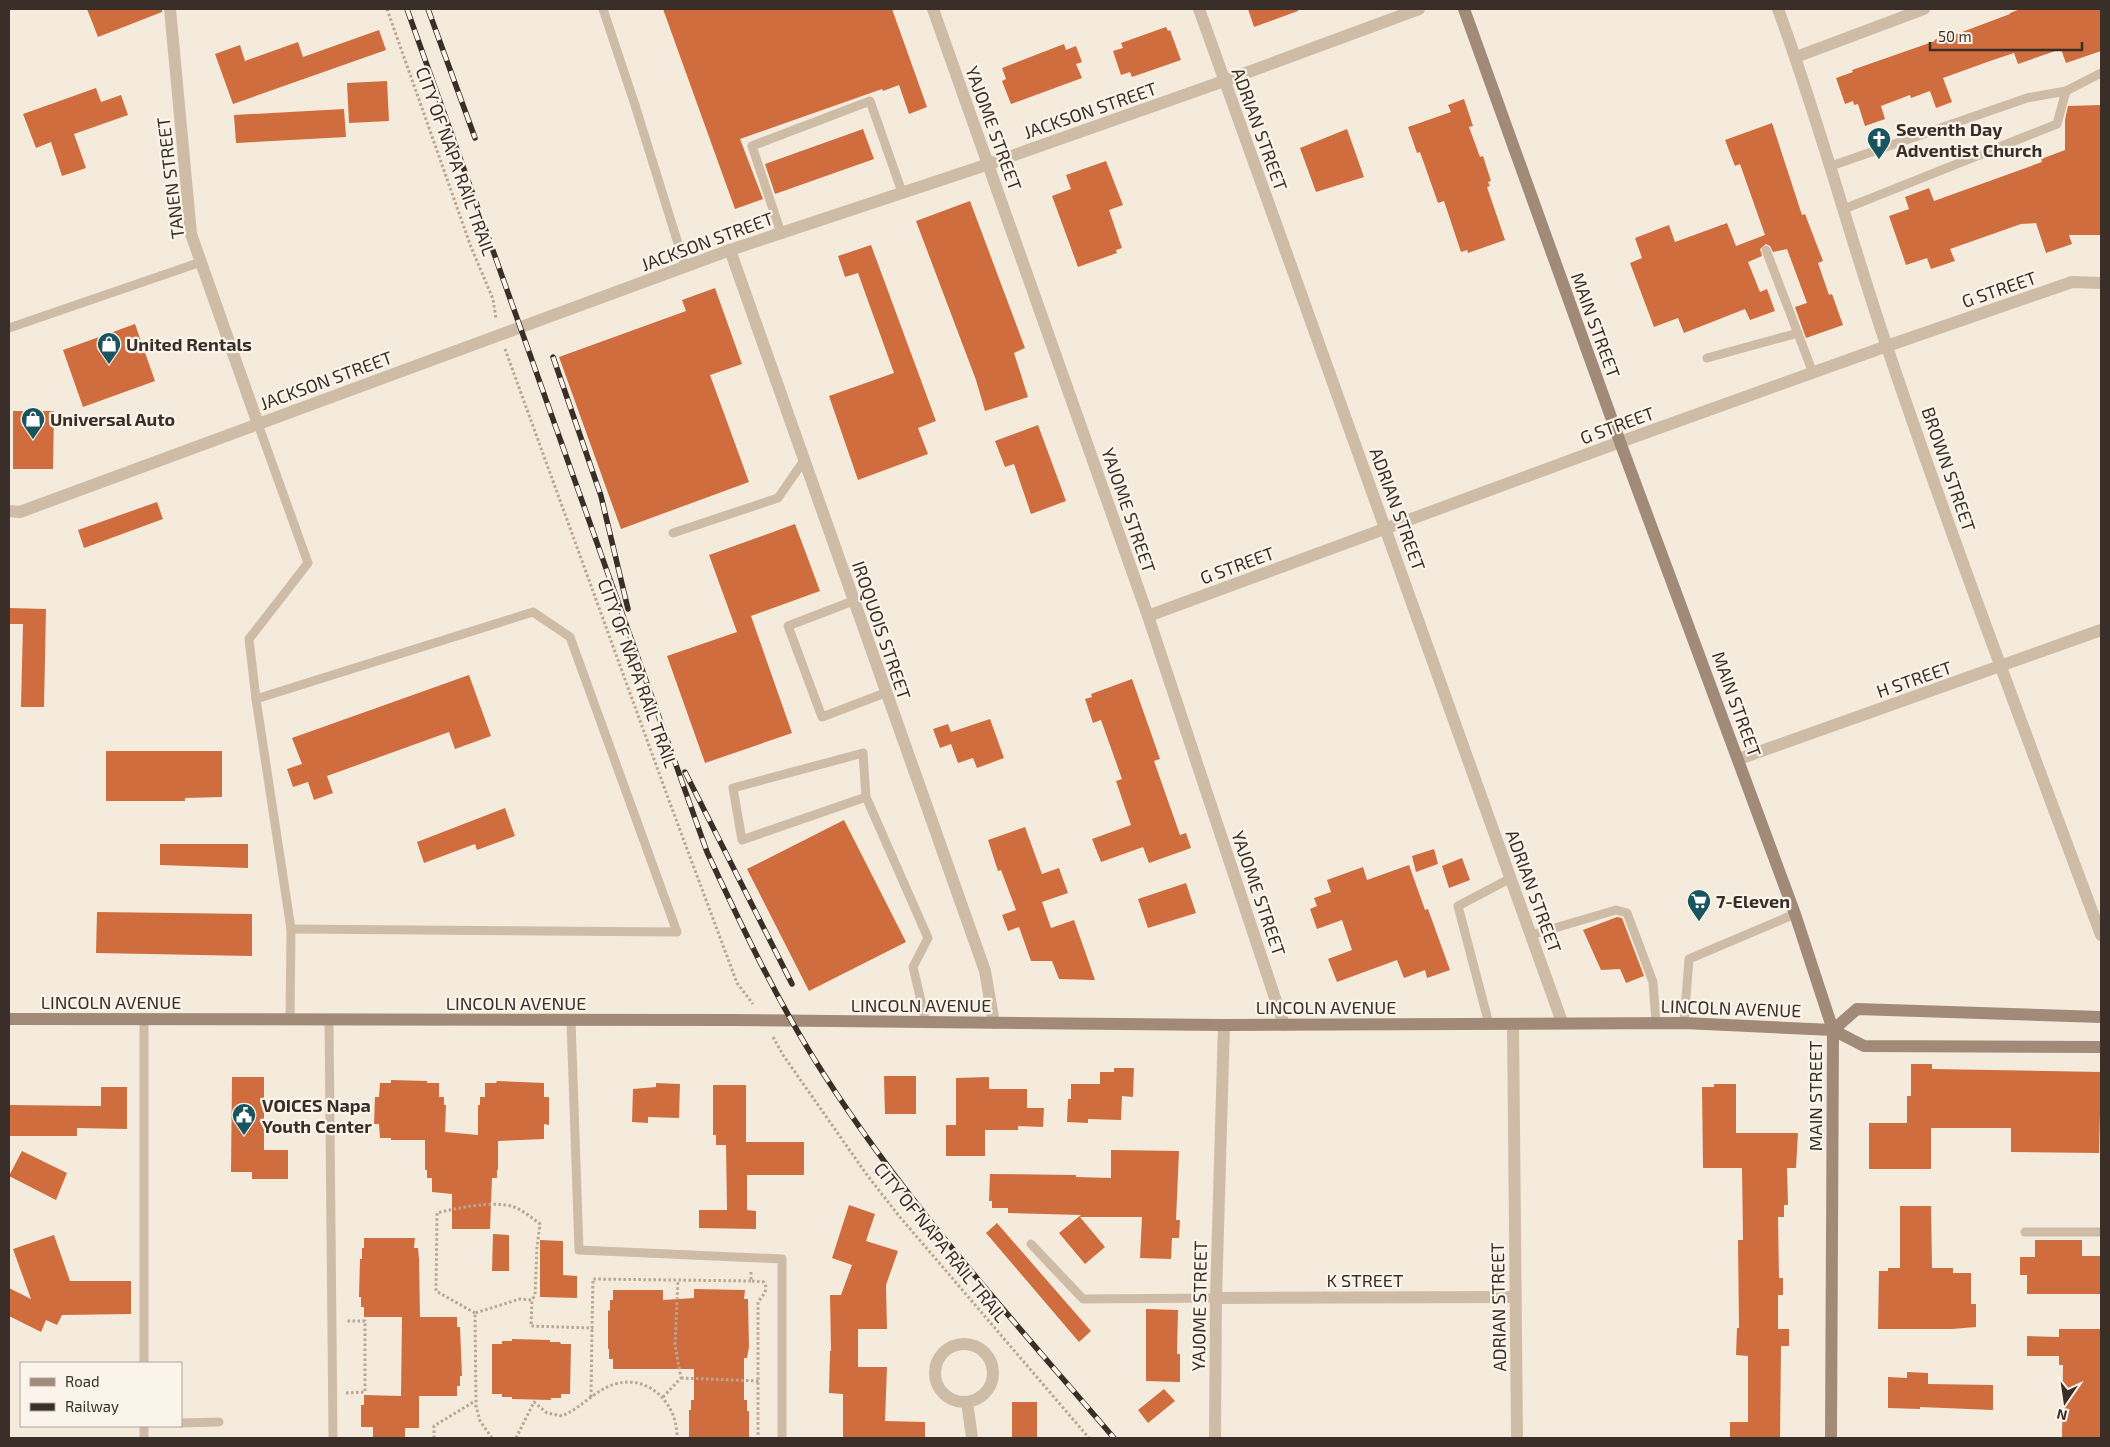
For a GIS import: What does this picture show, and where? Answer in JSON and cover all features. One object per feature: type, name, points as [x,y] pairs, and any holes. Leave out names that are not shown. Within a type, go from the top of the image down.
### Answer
[{"type":"main road","name":"MAIN STREET","points":[[1464,9],[1620,442],[1739,759],[1795,914],[1833,1030],[1831,1438]]},
{"type":"main road","points":[[1833,1030],[1857,1010],[2101,1017]]},
{"type":"main road","name":"LINCOLN AVENUE","points":[[9,1019],[926,1022],[1224,1025],[1513,1024],[1562,1022],[1684,1023],[1833,1030],[1864,1046],[2101,1047]]},
{"type":"street","name":"TANEN STREET","points":[[170,9],[191,234],[258,424]]},
{"type":"street","name":"YAJOME STREET","points":[[933,9],[1148,616],[1284,1025]]},
{"type":"street","name":"ADRIAN STREET","points":[[1199,9],[1562,1022]]},
{"type":"street","name":"JACKSON STREET","points":[[9,511],[20,512],[685,266],[781,232],[989,164],[1224,81],[1419,9]]},
{"type":"street","name":"BROWN STREET","points":[[1778,9],[1796,57],[1887,346],[2001,668],[2101,935]]},
{"type":"street","points":[[1796,57],[1924,9]]},
{"type":"street","name":"IROQUOIS STREET","points":[[730,250],[984,971],[994,1023]]},
{"type":"street","name":"G STREET","points":[[1148,616],[1887,346],[2072,282],[2101,283]]},
{"type":"street","name":"H STREET","points":[[1739,759],[2001,668],[2101,630]]},
{"type":"street","name":"ADRIAN STREET","points":[[1513,1024],[1517,1438]]},
{"type":"street","name":"YAJOME STREET","points":[[1215,1438],[1216,1298],[1224,1025]]},
{"type":"street","name":"K STREET","points":[[1216,1298],[1515,1297]]},
{"type":"street","points":[[961,1343],[980,1348],[992,1364],[991,1384],[985,1393],[977,1399],[967,1402],[949,1398],[937,1385],[934,1376],[935,1366],[944,1350],[952,1345],[961,1343]]},
{"type":"street","points":[[967,1402],[972,1438]]},
{"type":"lane","points":[[602,9],[635,105],[685,266]]},
{"type":"lane","points":[[1831,166],[2027,98],[2066,90],[2101,73]]},
{"type":"lane","points":[[1844,209],[2057,124],[2066,90]]},
{"type":"lane","points":[[781,232],[752,146],[870,102],[902,192]]},
{"type":"lane","points":[[1766,250],[1813,373]]},
{"type":"lane","points":[[9,328],[201,262]]},
{"type":"lane","points":[[1707,358],[1798,333]]},
{"type":"lane","points":[[258,424],[308,563],[249,639],[256,699],[291,929],[290,1020]]},
{"type":"lane","points":[[674,533],[778,498],[805,459]]},
{"type":"lane","points":[[854,601],[788,626],[822,717],[885,693]]},
{"type":"lane","points":[[256,699],[533,612],[570,637],[677,932],[291,929]]},
{"type":"lane","points":[[866,797],[742,840],[733,788],[864,753],[866,797],[928,938],[913,967],[926,1022]]},
{"type":"lane","points":[[1489,1024],[1458,906],[1511,878]]},
{"type":"lane","points":[[1531,935],[1616,910],[1627,913],[1653,982],[1656,1023]]},
{"type":"lane","points":[[1684,1023],[1689,959],[1795,914]]},
{"type":"lane","points":[[144,1020],[144,1362]]},
{"type":"lane","points":[[329,1020],[333,1438]]},
{"type":"lane","points":[[571,1021],[579,1250],[782,1259],[782,1438]]},
{"type":"lane","points":[[2025,1232],[2101,1232]]},
{"type":"lane","points":[[1031,1244],[1083,1299],[1216,1298]]},
{"type":"lane","points":[[182,1423],[219,1422]]},
{"type":"path","name":"CITY OF NAPA RAIL TRAIL","points":[[388,9],[471,247],[493,299],[497,322]]},
{"type":"path","name":"CITY OF NAPA RAIL TRAIL","points":[[508,358],[737,983],[747,994]]},
{"type":"path","name":"CITY OF NAPA RAIL TRAIL","points":[[783,1054],[867,1175],[899,1216],[1088,1438]]},
{"type":"path","points":[[532,1300],[520,1300],[475,1313],[436,1291],[437,1213],[467,1205],[512,1206],[529,1215],[540,1224],[536,1247],[535,1295],[532,1300],[531,1326],[592,1328]]},
{"type":"path","points":[[751,1258],[751,1281]]},
{"type":"path","points":[[591,1397],[593,1279],[764,1282],[766,1284],[766,1292],[758,1302],[758,1438]]},
{"type":"path","points":[[678,1280],[675,1345],[681,1378]]},
{"type":"path","points":[[346,1311],[346,1321],[365,1321],[365,1392],[346,1392],[346,1402]]},
{"type":"path","points":[[475,1313],[476,1400],[480,1421],[492,1438]]},
{"type":"path","points":[[681,1378],[759,1381]]},
{"type":"path","points":[[663,1398],[681,1378]]},
{"type":"path","points":[[516,1438],[534,1402],[548,1413],[562,1416],[591,1397],[616,1384],[631,1383],[654,1390],[670,1405],[677,1426],[677,1438]]},
{"type":"path","points":[[434,1438],[434,1426],[476,1400]]},
{"type":"building","points":[[87,9],[162,9],[162,12],[98,37]]},
{"type":"building","points":[[663,9],[892,9],[927,107],[909,114],[899,85],[883,91],[882,89],[740,139],[763,199],[735,209]]},
{"type":"building","points":[[1248,9],[1298,9],[1298,11],[1254,27]]},
{"type":"building","points":[[2020,9],[2101,9],[2101,51],[2066,63],[2061,49],[2018,64],[2014,53],[1943,78],[1952,102],[1936,108],[1930,91],[1911,98],[1910,95],[1881,106],[1885,119],[1865,126],[1858,104],[1854,105],[1853,101],[1845,104],[1836,78],[1853,72],[1852,70],[1954,33],[1954,35]]},
{"type":"building","points":[[1166,27],[1168,31],[1170,30],[1181,60],[1132,77],[1130,72],[1121,75],[1113,51],[1123,48],[1121,43]]},
{"type":"building","points":[[379,30],[386,50],[233,104],[215,54],[240,45],[245,61],[298,42],[303,57]]},
{"type":"building","points":[[1064,44],[1066,50],[1076,46],[1082,62],[1076,64],[1082,78],[1011,104],[1002,81],[1006,79],[1002,68]]},
{"type":"building","points":[[387,81],[389,121],[349,123],[347,83]]},
{"type":"building","points":[[96,88],[101,102],[121,95],[128,115],[74,134],[86,168],[62,176],[51,142],[36,148],[23,114]]},
{"type":"building","points":[[1464,99],[1473,126],[1469,127],[1480,157],[1483,156],[1491,181],[1488,182],[1490,186],[1487,187],[1505,240],[1468,253],[1467,250],[1461,252],[1444,201],[1438,203],[1420,152],[1417,153],[1408,127],[1451,112],[1448,105]]},
{"type":"building","points":[[2101,105],[2101,235],[2069,235],[2072,244],[2046,253],[2036,223],[2021,224],[1950,249],[1955,261],[1931,269],[1927,258],[1906,265],[1889,216],[1909,209],[1905,197],[1929,188],[1934,201],[2042,162],[2041,159],[2065,150],[2065,120],[2068,106]]},
{"type":"building","points":[[344,109],[346,137],[236,143],[234,115]]},
{"type":"building","points":[[1772,123],[1802,215],[1805,214],[1823,261],[1818,263],[1829,295],[1832,294],[1843,325],[1806,338],[1795,307],[1807,303],[1787,249],[1773,252],[1770,246],[1766,244],[1760,249],[1762,256],[1748,262],[1760,292],[1767,289],[1775,311],[1750,320],[1745,309],[1684,333],[1678,318],[1654,327],[1630,263],[1642,258],[1635,238],[1669,225],[1675,242],[1727,223],[1736,246],[1765,235],[1740,164],[1735,166],[1725,140]]},
{"type":"building","points":[[863,129],[874,159],[775,194],[765,164]]},
{"type":"building","points":[[1347,129],[1364,177],[1316,192],[1300,148]]},
{"type":"building","points":[[1106,161],[1123,205],[1109,210],[1122,248],[1116,250],[1117,253],[1078,267],[1052,196],[1071,189],[1066,175]]},
{"type":"building","points":[[970,201],[1025,348],[1014,353],[1028,397],[985,411],[976,380],[916,221]]},
{"type":"building","points":[[871,245],[936,421],[918,428],[928,454],[858,480],[829,396],[894,373],[858,273],[845,277],[838,256]]},
{"type":"building","points":[[715,288],[742,364],[710,375],[749,482],[621,529],[559,357],[686,311],[682,300]]},
{"type":"building","name":"United Rentals","points":[[135,324],[155,381],[83,407],[63,350]]},
{"type":"building","name":"Universal Auto","points":[[13,411],[54,411],[53,469],[13,469]]},
{"type":"building","points":[[1038,425],[1066,501],[1031,514],[1014,464],[1005,467],[995,441]]},
{"type":"building","points":[[157,502],[163,519],[84,548],[78,530]]},
{"type":"building","points":[[795,524],[820,591],[751,616],[792,733],[705,763],[667,656],[737,632],[709,555]]},
{"type":"building","points":[[9,608],[46,609],[44,707],[21,707],[23,624],[9,624]]},
{"type":"building","points":[[469,675],[491,736],[455,749],[449,732],[327,776],[333,793],[314,800],[308,782],[293,787],[287,769],[302,764],[292,738]]},
{"type":"building","points":[[1132,679],[1160,759],[1154,761],[1180,835],[1186,833],[1191,848],[1149,863],[1143,847],[1101,862],[1092,839],[1131,825],[1116,781],[1122,779],[1101,720],[1093,723],[1085,699],[1092,697],[1091,694]]},
{"type":"building","points":[[990,719],[1004,758],[977,768],[973,758],[958,763],[951,744],[940,748],[933,729],[948,724],[951,732]]},
{"type":"building","points":[[106,751],[222,751],[222,797],[185,798],[185,801],[106,801]]},
{"type":"building","points":[[505,808],[515,836],[477,850],[475,844],[424,863],[417,842]]},
{"type":"building","points":[[844,820],[906,942],[809,991],[747,869]]},
{"type":"building","points":[[1025,827],[1042,874],[1059,868],[1068,893],[1042,902],[1051,928],[1074,920],[1095,980],[1059,979],[1052,961],[1031,961],[1019,927],[1008,931],[1002,915],[1016,910],[1001,870],[998,871],[988,840]]},
{"type":"building","points":[[160,844],[248,844],[248,868],[160,865]]},
{"type":"building","points":[[1434,849],[1438,864],[1416,872],[1412,856]]},
{"type":"building","points":[[1462,858],[1470,880],[1449,888],[1442,866]]},
{"type":"building","points":[[1409,865],[1425,910],[1428,909],[1450,970],[1427,978],[1425,970],[1404,978],[1397,960],[1337,982],[1328,959],[1352,950],[1342,920],[1317,929],[1310,909],[1317,906],[1314,898],[1331,892],[1327,880],[1363,867],[1367,880]]},
{"type":"building","points":[[1186,883],[1196,913],[1148,928],[1138,899]]},
{"type":"building","points":[[97,912],[252,914],[252,956],[96,953]]},
{"type":"building","points":[[1617,917],[1622,918],[1644,976],[1626,983],[1620,969],[1601,970],[1583,930]]},
{"type":"building","points":[[1911,1064],[1932,1064],[1932,1069],[2101,1072],[2099,1153],[2011,1152],[2011,1128],[1931,1128],[1931,1169],[1869,1169],[1869,1123],[1907,1123],[1907,1096],[1911,1096]]},
{"type":"building","points":[[1114,1068],[1134,1068],[1133,1097],[1122,1096],[1121,1120],[1088,1119],[1088,1123],[1067,1122],[1068,1099],[1071,1099],[1071,1084],[1100,1084],[1100,1072],[1114,1072]]},
{"type":"building","points":[[884,1076],[916,1076],[916,1114],[885,1114]]},
{"type":"building","name":"VOICES Napa Youth Center","points":[[232,1077],[264,1077],[264,1150],[288,1150],[288,1179],[252,1179],[252,1172],[231,1172]]},
{"type":"building","points":[[989,1077],[989,1089],[1027,1089],[1027,1108],[1044,1108],[1043,1127],[1018,1126],[1018,1130],[985,1130],[985,1156],[946,1156],[946,1125],[956,1125],[956,1078]]},
{"type":"building","points":[[391,1080],[439,1083],[439,1097],[444,1097],[444,1105],[446,1105],[445,1132],[478,1135],[478,1105],[480,1105],[480,1097],[485,1097],[485,1083],[496,1083],[497,1081],[544,1083],[544,1097],[549,1097],[549,1125],[544,1124],[544,1139],[498,1141],[497,1178],[492,1178],[490,1229],[452,1229],[452,1194],[432,1192],[432,1178],[427,1178],[427,1170],[425,1170],[425,1140],[391,1140],[391,1138],[380,1138],[379,1124],[374,1124],[375,1097],[379,1097],[380,1083],[391,1083]]},
{"type":"building","points":[[656,1083],[680,1084],[679,1118],[648,1117],[648,1123],[632,1122],[633,1089],[656,1087]]},
{"type":"building","points":[[1714,1084],[1736,1084],[1736,1133],[1798,1133],[1796,1168],[1787,1168],[1788,1205],[1784,1205],[1784,1217],[1778,1217],[1779,1278],[1783,1278],[1783,1295],[1778,1295],[1778,1329],[1789,1329],[1789,1346],[1781,1346],[1780,1438],[1730,1438],[1730,1422],[1748,1422],[1748,1356],[1736,1355],[1737,1328],[1739,1328],[1738,1240],[1743,1240],[1742,1168],[1703,1168],[1702,1087],[1714,1087]]},
{"type":"building","points":[[713,1085],[746,1085],[746,1142],[804,1142],[804,1175],[747,1175],[747,1210],[756,1211],[756,1229],[699,1228],[699,1210],[727,1210],[726,1145],[716,1145],[716,1135],[713,1135]]},
{"type":"building","points":[[101,1087],[127,1087],[127,1129],[77,1128],[77,1136],[9,1136],[9,1105],[101,1106]]},
{"type":"building","points":[[1111,1150],[1179,1151],[1176,1220],[1180,1220],[1179,1238],[1172,1238],[1171,1259],[1140,1258],[1142,1217],[1080,1217],[1105,1247],[1085,1264],[1059,1233],[1081,1215],[1008,1213],[1008,1208],[992,1208],[992,1201],[989,1201],[990,1174],[1076,1175],[1076,1177],[1111,1178]]},
{"type":"building","points":[[22,1151],[67,1173],[56,1200],[9,1176]]},
{"type":"building","points":[[849,1205],[875,1214],[866,1241],[898,1251],[886,1285],[887,1329],[858,1329],[858,1367],[887,1367],[885,1421],[925,1422],[925,1438],[843,1438],[843,1394],[829,1393],[831,1351],[830,1295],[841,1295],[852,1265],[832,1258]]},
{"type":"building","points":[[1900,1206],[1931,1206],[1932,1268],[1953,1268],[1953,1273],[1971,1273],[1971,1304],[1976,1304],[1976,1327],[1952,1329],[1878,1329],[1879,1271],[1888,1271],[1888,1268],[1900,1268]]},
{"type":"building","points":[[997,1223],[1091,1331],[1079,1342],[986,1233]]},
{"type":"building","points":[[493,1234],[509,1235],[509,1271],[492,1271]]},
{"type":"building","points":[[54,1235],[70,1281],[131,1281],[131,1314],[62,1315],[57,1325],[46,1320],[41,1332],[9,1316],[9,1288],[31,1299],[13,1249]]},
{"type":"building","points":[[364,1238],[415,1238],[414,1248],[418,1248],[419,1259],[420,1317],[457,1317],[457,1327],[460,1327],[462,1376],[460,1376],[460,1386],[457,1386],[457,1396],[419,1396],[419,1428],[405,1428],[405,1438],[373,1438],[373,1427],[361,1427],[361,1405],[364,1405],[364,1395],[401,1396],[402,1317],[364,1317],[364,1307],[361,1307],[361,1297],[359,1297],[360,1259],[362,1259]]},
{"type":"building","points":[[540,1240],[563,1241],[563,1275],[577,1276],[577,1298],[540,1297]]},
{"type":"building","points":[[2035,1240],[2082,1240],[2082,1256],[2101,1256],[2101,1294],[2027,1294],[2027,1275],[2020,1275],[2020,1257],[2035,1257]]},
{"type":"building","points":[[694,1289],[745,1290],[744,1299],[748,1299],[749,1347],[747,1358],[744,1358],[744,1400],[747,1400],[747,1411],[749,1411],[749,1438],[689,1438],[689,1410],[691,1410],[691,1400],[694,1400],[694,1369],[613,1369],[613,1359],[609,1359],[608,1310],[610,1311],[610,1300],[613,1300],[613,1290],[663,1290],[663,1300],[694,1298]]},
{"type":"building","points":[[1146,1309],[1178,1310],[1177,1354],[1180,1354],[1180,1382],[1146,1381]]},
{"type":"building","points":[[2059,1329],[2101,1329],[2101,1438],[2062,1438],[2063,1365],[2059,1365],[2059,1356],[2027,1356],[2027,1336],[2059,1337]]},
{"type":"building","points":[[512,1339],[550,1340],[550,1342],[571,1344],[570,1394],[561,1394],[561,1398],[551,1398],[551,1400],[512,1399],[512,1397],[502,1397],[502,1394],[492,1394],[492,1344],[502,1344],[502,1341],[512,1341]]},
{"type":"building","points":[[1907,1372],[1928,1373],[1928,1384],[1993,1385],[1993,1410],[1920,1407],[1920,1409],[1888,1408],[1888,1377],[1907,1378]]},
{"type":"building","points":[[1164,1389],[1175,1401],[1148,1423],[1138,1410]]},
{"type":"building","points":[[1012,1402],[1037,1402],[1037,1438],[1012,1438]]},
{"type":"railway","points":[[407,9],[707,852],[747,936],[776,992],[823,1073],[890,1169],[962,1260],[1114,1438]]},
{"type":"railway","points":[[428,9],[475,138]]},
{"type":"railway","points":[[553,357],[601,496],[628,609]]},
{"type":"railway","points":[[685,772],[792,984]]},
{"type":"place","name":"Seventh Day Adventist Church","points":[[1879,160]]},
{"type":"place","name":"United Rentals","points":[[109,365]]},
{"type":"place","name":"Universal Auto","points":[[33,440]]},
{"type":"place","name":"7-Eleven","points":[[1699,922]]},
{"type":"place","name":"VOICES Napa Youth Center","points":[[244,1136]]}]
